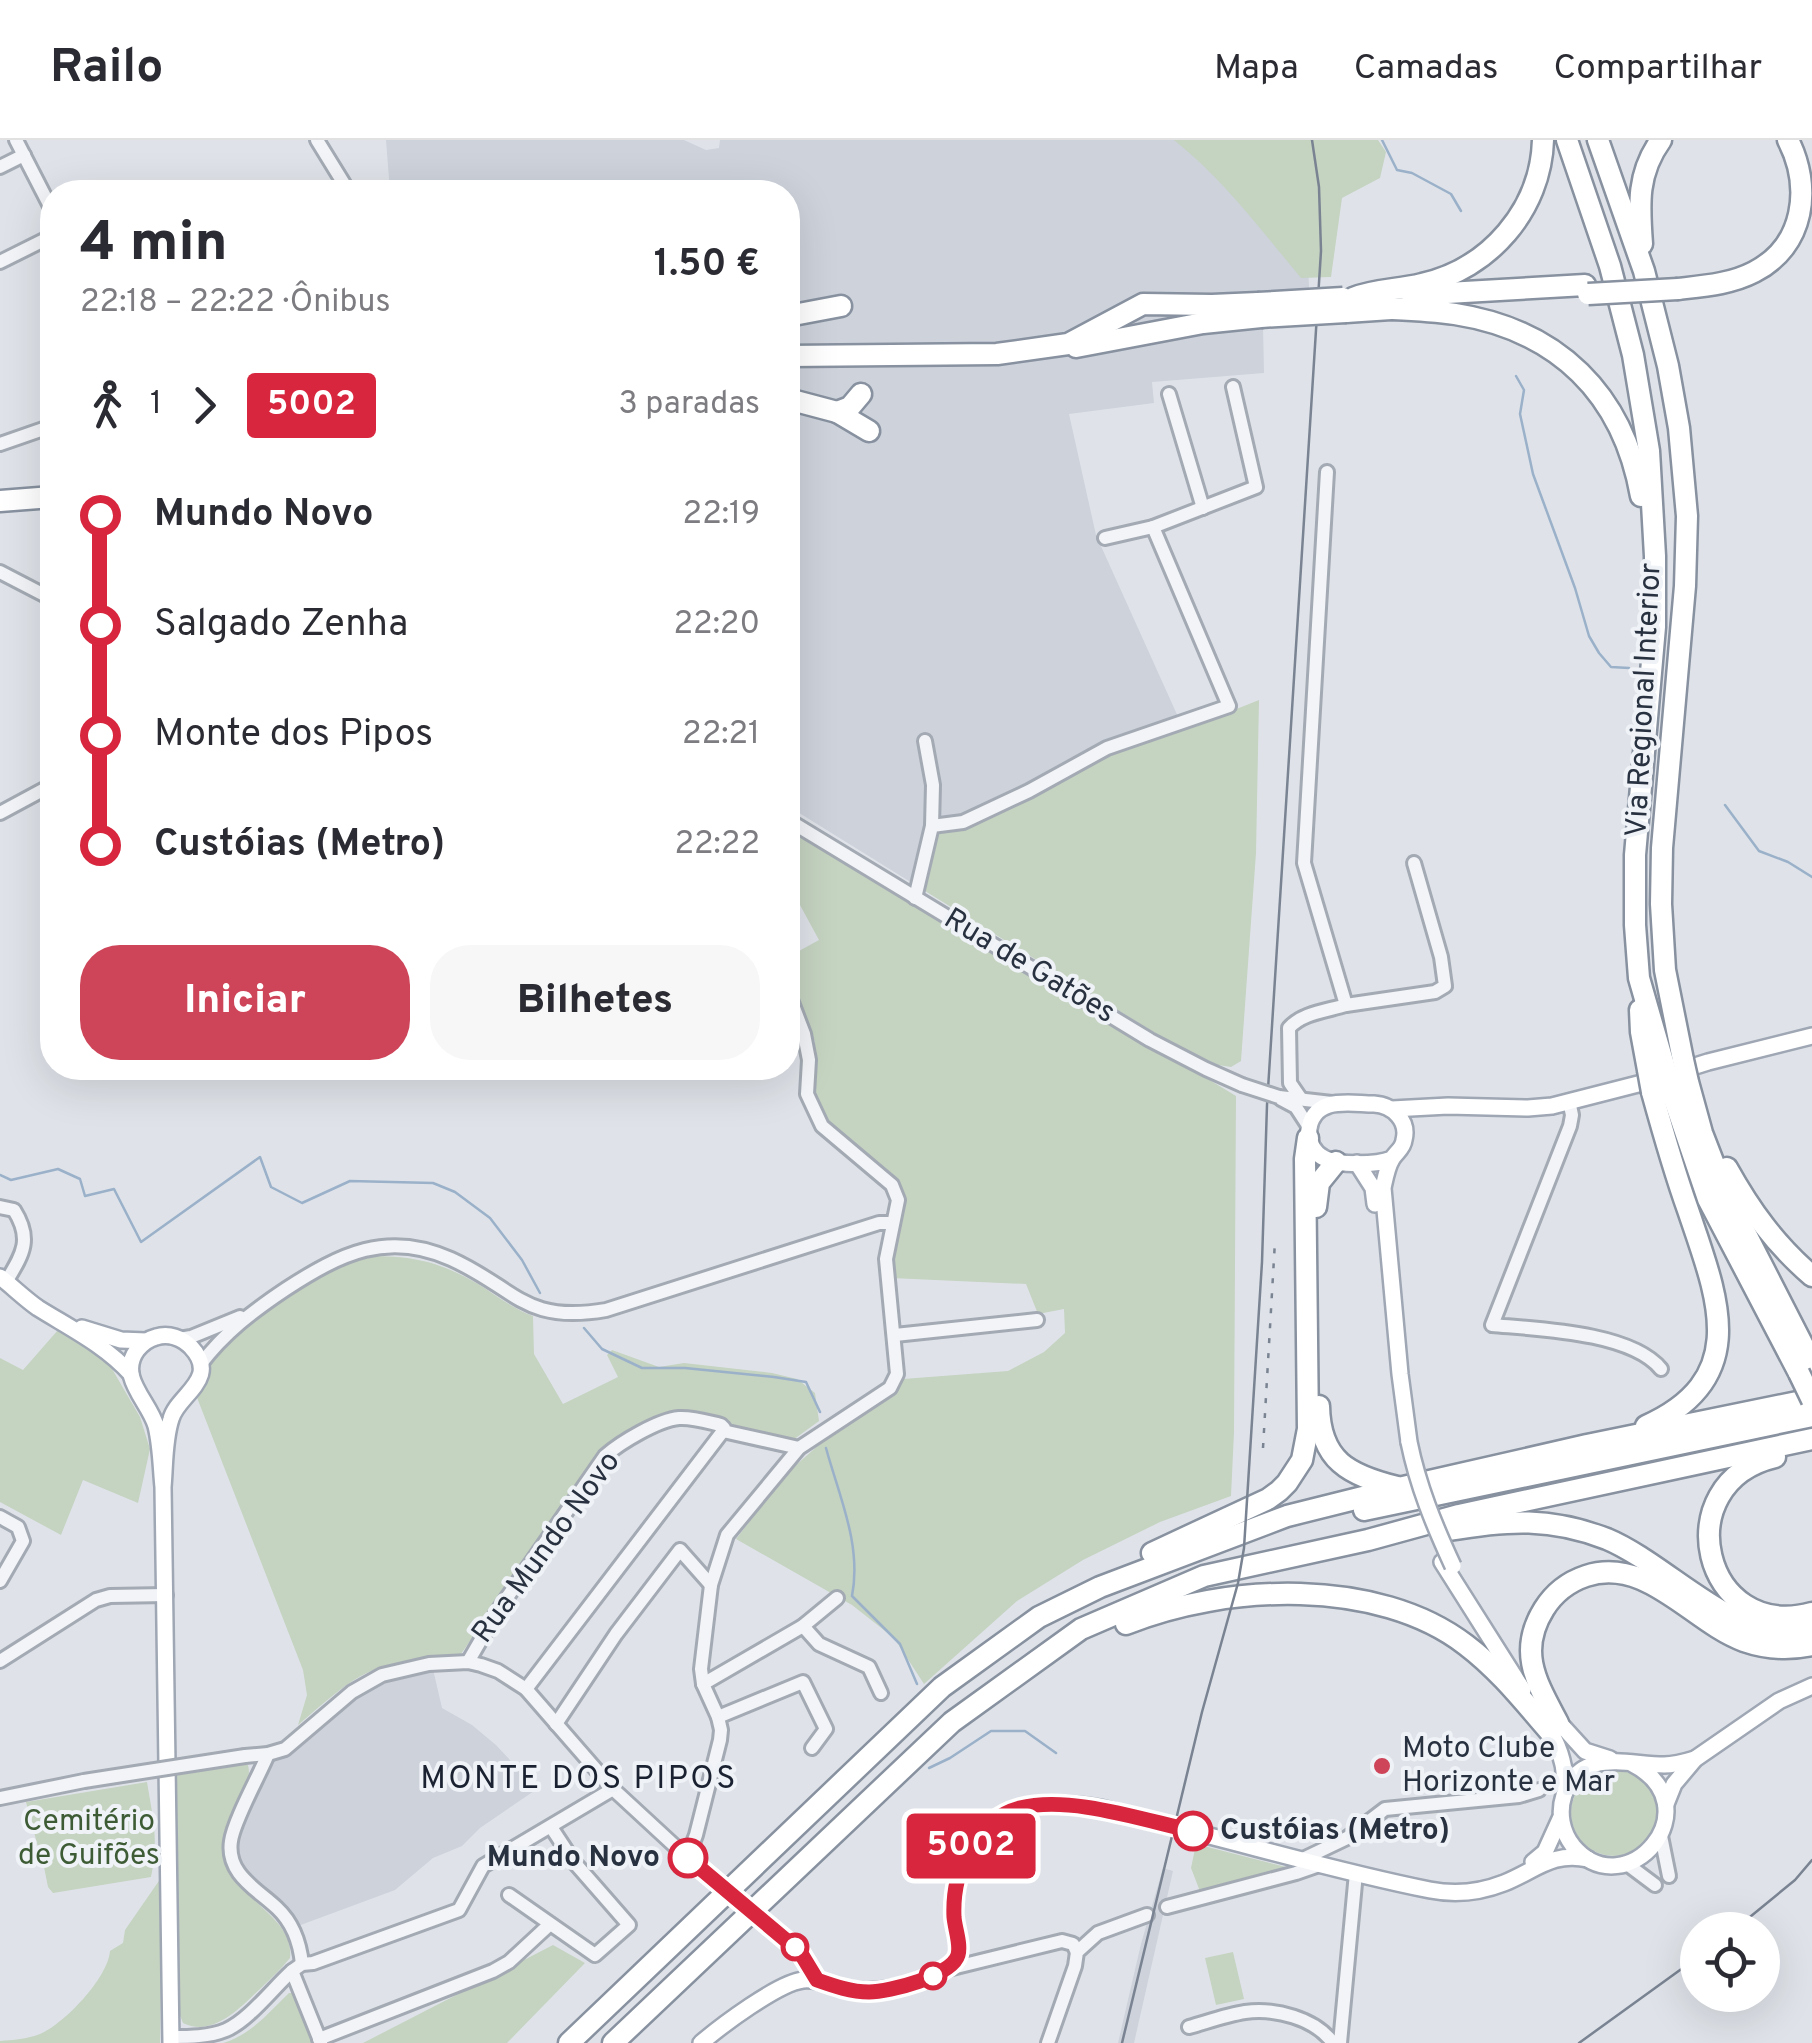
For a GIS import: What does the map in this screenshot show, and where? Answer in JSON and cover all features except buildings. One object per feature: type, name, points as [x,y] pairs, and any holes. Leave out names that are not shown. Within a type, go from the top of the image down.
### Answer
[{"type":"highway","points":[[1347,303],[1366,292],[1448,278],[1481,258],[1522,213],[1536,182],[1543,140]]},
{"type":"highway","name":"Via Regional Interior","points":[[1567,140],[1610,266],[1633,356],[1649,451],[1654,659],[1636,856],[1635,925],[1641,1032],[1665,1065]]},
{"type":"highway","name":"Via Regional Interior","points":[[1598,140],[1644,271],[1671,381],[1687,516],[1685,586],[1662,848],[1665,1065],[1670,1087]]},
{"type":"highway","points":[[1644,271],[1641,188],[1645,166],[1660,140]]},
{"type":"highway","points":[[1676,284],[1747,263],[1763,253],[1784,230],[1794,203],[1793,178],[1786,156],[1774,140]]},
{"type":"highway","points":[[800,357],[998,357],[1150,334],[1260,310],[1730,281],[1770,262],[1794,236],[1806,203],[1806,190],[1801,162],[1788,140]]},
{"type":"highway","points":[[1393,309],[1586,290]]},
{"type":"highway","points":[[1347,303],[1456,314],[1498,324],[1534,339],[1572,366],[1604,400],[1625,437],[1636,464],[1646,526],[1654,541]]},
{"type":"highway","points":[[800,357],[971,355],[1052,347],[1068,344],[1144,304],[1260,310]]},
{"type":"highway","points":[[1144,304],[1138,321],[1150,334]]},
{"type":"highway","points":[[800,314],[841,306]]},
{"type":"highway","points":[[836,412],[850,407],[861,394]]},
{"type":"highway","points":[[800,402],[836,412],[869,430]]},
{"type":"highway","points":[[0,501],[40,498]]},
{"type":"highway","points":[[1587,1446],[1664,1418],[1694,1395],[1711,1368],[1718,1343],[1720,1321],[1711,1274],[1671,1161],[1670,1087],[1665,1065]]},
{"type":"highway","points":[[1670,1087],[1722,1158],[1748,1206],[1786,1253],[1812,1276]]},
{"type":"highway","points":[[1038,1617],[1100,1587],[1287,1516],[1587,1446],[1812,1399],[1805,1368],[1702,1133],[1670,1087]]},
{"type":"highway","points":[[569,2043],[942,1688],[1094,1580],[1268,1499],[1288,1483],[1302,1460],[1308,1429],[1308,1133]]},
{"type":"highway","points":[[1346,1162],[1319,1183],[1316,1196],[1319,1419],[1328,1448],[1345,1468],[1367,1480],[1399,1488]]},
{"type":"highway","points":[[1188,1553],[1291,1526],[1812,1416]]},
{"type":"highway","points":[[613,2043],[952,1722],[1081,1630],[1204,1576],[1368,1540],[1459,1515],[1812,1439]]},
{"type":"highway","points":[[1812,1448],[1764,1460],[1739,1474],[1715,1504],[1707,1544],[1722,1584],[1740,1601],[1760,1612],[1784,1617],[1812,1613]]},
{"type":"highway","points":[[1368,1540],[1519,1521],[1566,1526],[1609,1540],[1643,1558],[1736,1619],[1764,1630],[1790,1633],[1812,1629]]},
{"type":"highway","points":[[1555,1728],[1532,1665],[1534,1630],[1551,1598],[1564,1586],[1596,1573],[1621,1573],[1645,1580],[1741,1640],[1793,1649],[1812,1645]]},
{"type":"highway","points":[[1046,1656],[1146,1616],[1219,1599],[1282,1593],[1347,1597],[1410,1614],[1463,1642],[1555,1728]]},
{"type":"main road","points":[[1392,1109],[1552,1106],[1812,1036]]},
{"type":"main road","points":[[1392,1159],[1381,1163],[1321,1158],[1308,1133],[1313,1116],[1332,1103],[1381,1104],[1400,1117],[1405,1140]]},
{"type":"main road","points":[[1405,1443],[1383,1188],[1392,1159],[1405,1140],[1426,1116],[1448,1106]]},
{"type":"main road","points":[[1346,1162],[1374,1188],[1391,1376],[1421,1516],[1486,1633],[1555,1728],[1584,1751],[1631,1763],[1675,1764],[1695,1760]]},
{"type":"main road","points":[[3,1280],[121,1363],[131,1374],[156,1424],[163,1488],[166,1595],[171,2040]]},
{"type":"main road","points":[[66,1324],[122,1340],[180,1338],[196,1354],[200,1365],[197,1386],[175,1407],[170,1423],[163,1488]]},
{"type":"main road","points":[[131,1374],[134,1355],[146,1341]]},
{"type":"main road","points":[[143,1397],[162,1405],[182,1401]]},
{"type":"main road","points":[[1666,1804],[1674,1784],[1695,1760],[1779,1701],[1812,1686]]},
{"type":"main road","points":[[1501,1884],[1545,1852],[1559,1823],[1566,1776],[1555,1728]]},
{"type":"main road","points":[[1565,1791],[1585,1768],[1614,1760]]},
{"type":"main road","points":[[706,2042],[817,1980],[843,1989],[883,1991],[948,1969],[958,1955],[954,1899],[965,1858],[985,1828],[1012,1810],[1038,1805],[1099,1808],[1447,1893],[1483,1890],[1561,1856],[1573,1855],[1600,1864],[1627,1864],[1641,1858],[1661,1836],[1666,1804],[1654,1779],[1631,1763]]},
{"type":"main road","points":[[1561,1810],[1568,1839],[1588,1859]]},
{"type":"street","points":[[16,140],[40,186]]},
{"type":"street","points":[[316,140],[341,180]]},
{"type":"street","points":[[0,167],[24,155]]},
{"type":"street","points":[[0,262],[40,242]]},
{"type":"street","points":[[1104,538],[1153,528],[1256,488],[1232,387]]},
{"type":"street","points":[[1170,394],[1203,508]]},
{"type":"street","points":[[1,442],[40,430]]},
{"type":"street","points":[[1327,472],[1304,863],[1346,1006]]},
{"type":"street","points":[[932,826],[964,822],[1107,748],[1230,706],[1153,528]]},
{"type":"street","points":[[0,572],[40,593]]},
{"type":"street","points":[[915,898],[932,826],[932,785],[925,741]]},
{"type":"street","points":[[0,813],[40,791]]},
{"type":"street","name":"Rua de Gatões","points":[[800,827],[1150,1040],[1206,1069],[1296,1107],[1308,1133]]},
{"type":"street","points":[[1301,1099],[1290,1082],[1289,1028],[1294,1022],[1346,1006],[1435,992],[1445,986],[1441,958],[1414,864]]},
{"type":"street","points":[[684,1855],[696,1835],[720,1740],[718,1717],[701,1669],[711,1586],[727,1535],[799,1448],[890,1388],[898,1374],[886,1259],[898,1200],[892,1186],[822,1126],[807,1094],[809,1060],[800,1024]]},
{"type":"street","name":"Rua de Gatões","points":[[1279,1097],[1332,1103]]},
{"type":"street","points":[[1569,1101],[1570,1126],[1492,1325],[1589,1336],[1653,1359],[1661,1369]]},
{"type":"street","points":[[0,1207],[14,1210],[25,1239],[3,1280]]},
{"type":"street","points":[[180,1338],[252,1312],[335,1259],[360,1250],[391,1247],[431,1251],[452,1259],[526,1304],[558,1313],[591,1312],[879,1222],[892,1223]]},
{"type":"street","points":[[200,1365],[252,1312]]},
{"type":"street","points":[[894,1335],[1037,1320]]},
{"type":"street","name":"Rua Mundo Novo","points":[[468,1662],[538,1551],[615,1448],[661,1423],[683,1418],[716,1424],[724,1428],[723,1432],[799,1448]]},
{"type":"street","points":[[526,1689],[723,1432]]},
{"type":"street","points":[[0,1517],[18,1527],[23,1541],[0,1582]]},
{"type":"street","points":[[556,1724],[616,1634],[680,1550],[711,1586]]},
{"type":"street","points":[[0,1661],[96,1600],[166,1595]]},
{"type":"street","points":[[704,1684],[803,1626],[837,1598]]},
{"type":"street","points":[[803,1626],[819,1644],[869,1667],[881,1693]]},
{"type":"street","points":[[0,1798],[46,1787],[268,1754],[285,1749],[367,1682],[405,1668],[468,1662],[498,1671],[526,1689],[613,1788],[704,1873],[800,1952],[817,1980]]},
{"type":"street","points":[[718,1717],[804,1682],[826,1729],[812,1748]]},
{"type":"street","points":[[268,1754],[233,1832],[230,1852],[250,1888],[278,1908],[298,1942],[297,1968],[320,2041],[493,1971],[510,1962],[549,1924]]},
{"type":"street","points":[[171,2040],[208,2035],[237,2024],[297,1968],[460,1910],[483,1866],[613,1788]]},
{"type":"street","points":[[1303,1859],[1348,1838],[1385,1809],[1519,1796],[1539,1790]]},
{"type":"street","points":[[509,1895],[594,1955],[630,1925],[574,1862],[550,1826]]},
{"type":"street","points":[[1661,1836],[1669,1876]]},
{"type":"street","points":[[1167,1907],[1322,1864]]},
{"type":"street","points":[[1627,1864],[1656,1886]]},
{"type":"street","points":[[1337,2043],[1356,1873]]},
{"type":"street","points":[[1077,1952],[1098,1934],[1147,1915]]},
{"type":"street","points":[[948,1969],[1062,1941],[1072,1944],[1077,1952],[1075,1966],[1048,2043]]},
{"type":"street","points":[[1189,2027],[1260,2011],[1302,2020],[1337,2043]]},
{"type":"shaded area","points":[[386,140],[684,140],[706,150],[719,148],[720,140],[1304,140],[1309,288],[1256,293],[1263,326],[1264,373],[1152,382],[1154,403],[1069,414],[1096,535],[1184,730],[1109,753],[937,831],[925,891],[800,813],[800,180],[389,180]]},
{"type":"shaded area","points":[[433,1669],[442,1708],[496,1745],[537,1789],[480,1828],[462,1846],[433,1858],[395,1890],[298,1926],[255,1884],[236,1849],[242,1819],[269,1763],[362,1692],[392,1677]]},
{"type":"shaded area","points":[[1163,1868],[1173,1871],[1134,2043],[1118,2043],[1141,1944]]},
{"type":"green space","points":[[1174,140],[1378,140],[1386,152],[1380,178],[1342,198],[1331,277],[1301,278],[1225,188]]},
{"type":"green space","points":[[1259,700],[1256,853],[1241,1061],[1231,1067],[1176,1046],[925,891],[937,831],[1109,753],[1184,730]]},
{"type":"green space","points":[[800,834],[1236,1096],[1231,1496],[1160,1522],[1083,1560],[1017,1601],[924,1684],[894,1638],[852,1605],[736,1539],[787,1473],[838,1428],[894,1392],[903,1379],[1008,1371],[1044,1352],[1065,1333],[1064,1309],[1038,1314],[1026,1284],[891,1278],[889,1257],[904,1204],[899,1184],[823,1119],[813,1090],[815,1042],[800,999],[800,950],[819,940],[800,905]]},
{"type":"green space","points":[[371,1256],[439,1265],[533,1316],[534,1354],[563,1404],[618,1377],[607,1355],[612,1350],[659,1367],[684,1363],[797,1379],[815,1393],[819,1421],[793,1440],[730,1426],[722,1419],[670,1413],[607,1444],[461,1654],[406,1661],[366,1673],[298,1725],[307,1695],[303,1670],[196,1395],[212,1354],[234,1333],[327,1268]]},
{"type":"green space","points":[[58,1330],[108,1362],[140,1417],[150,1449],[138,1503],[83,1480],[61,1535],[0,1502],[0,1358],[23,1370]]},
{"type":"green space","points":[[248,1765],[249,1775],[227,1829],[225,1854],[239,1884],[283,1930],[290,1958],[226,2018],[216,2024],[194,2027],[183,2023],[179,2013],[176,1775]]},
{"type":"green space","points":[[1614,1770],[1638,1777],[1650,1789],[1657,1813],[1650,1837],[1638,1849],[1614,1856],[1590,1849],[1578,1837],[1571,1813],[1578,1789],[1590,1777]]},
{"type":"green space","name":"Cemitério de Guifões","points":[[147,1782],[155,1841],[151,1877],[53,1893],[48,1887],[26,1802]]},
{"type":"green space","points":[[1196,1844],[1286,1867],[1287,1871],[1201,1894],[1191,1868]]},
{"type":"green space","points":[[163,1875],[160,2043],[0,2043],[40,2034],[72,2010],[102,1974],[110,1951],[123,1943],[125,1930]]},
{"type":"green space","points":[[553,1945],[585,1963],[507,2043],[363,2043]]},
{"type":"green space","points":[[1233,1952],[1244,1999],[1216,2005],[1205,1958]]},
{"type":"green space","points":[[289,1993],[296,1996],[313,2043],[223,2043],[251,2029]]},
{"type":"waterway","points":[[1382,140],[1397,170],[1412,173],[1451,194],[1461,211]]},
{"type":"waterway","points":[[1516,376],[1524,390],[1520,414],[1533,474],[1589,636],[1611,667],[1629,668]]},
{"type":"waterway","points":[[1725,805],[1759,851],[1812,877]]},
{"type":"waterway","points":[[0,1175],[11,1180],[58,1169],[80,1179],[85,1196],[114,1189],[141,1242],[260,1157],[271,1187],[302,1203],[350,1181],[433,1183],[455,1192],[490,1218],[522,1260],[540,1293]]},
{"type":"waterway","points":[[584,1328],[602,1349],[642,1368],[685,1368],[806,1382],[820,1412]]},
{"type":"waterway","points":[[826,1448],[852,1539],[852,1596],[900,1644],[917,1684]]},
{"type":"waterway","points":[[929,1768],[991,1731],[1025,1731],[1056,1753]]},
{"type":"tram line","points":[[1122,2043],[1244,1548],[1262,1262],[1267,1105],[1321,251],[1319,187],[1312,140]]},
{"type":"tram line","points":[[1756,1912],[1795,1880],[1812,1860]]},
{"type":"tram line","points":[[1579,2043],[1680,1970]]},
{"type":"railway","points":[[1263,1448],[1275,1241]]},
{"type":"bus line","name":"5002","points":[[688,1858],[800,1952],[817,1980],[866,1992],[933,1976],[956,1960],[954,1899],[965,1858],[985,1828],[1012,1810],[1038,1805],[1099,1808],[1193,1831]]},
{"type":"place","name":"Moto Clube Horizonte e Mar","points":[[1382,1766]]},
{"type":"place","name":"Custóias (Metro)","points":[[1193,1831]]},
{"type":"place","name":"Mundo Novo","points":[[688,1858]]},
{"type":"district","name":"MONTE DOS PIPOS","points":[[579,1780]]}]
